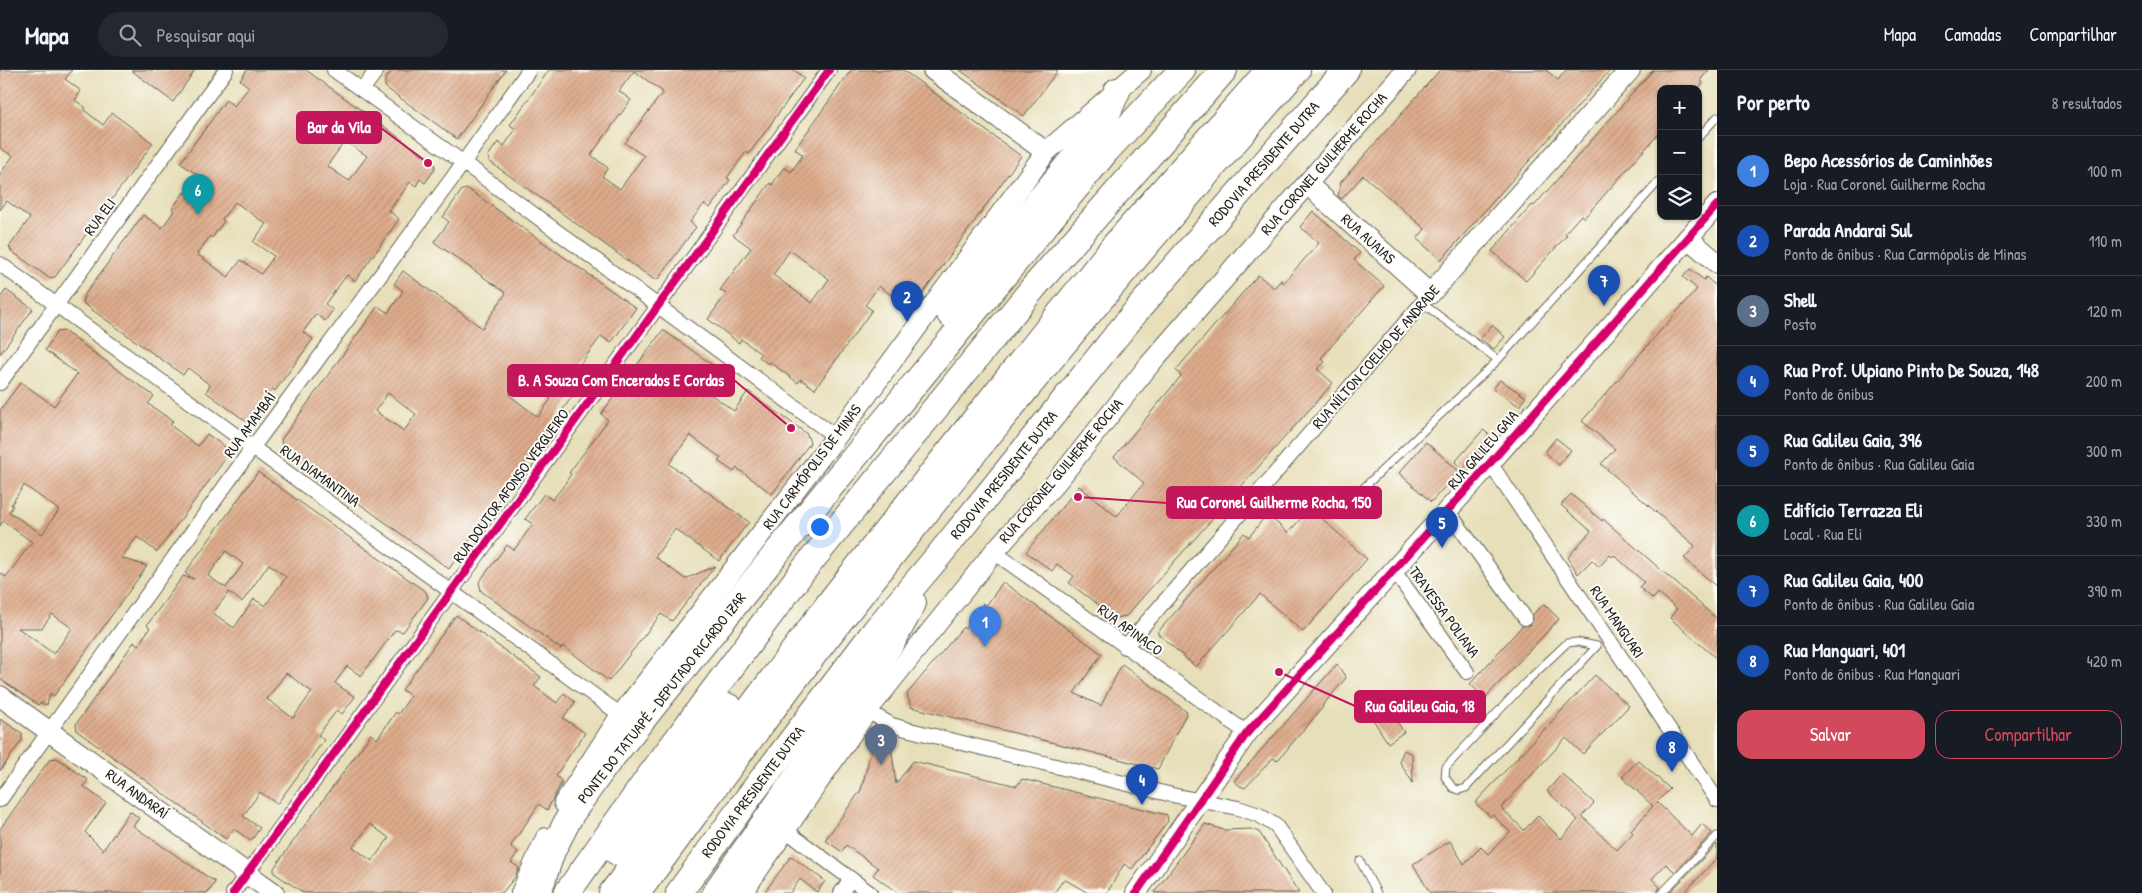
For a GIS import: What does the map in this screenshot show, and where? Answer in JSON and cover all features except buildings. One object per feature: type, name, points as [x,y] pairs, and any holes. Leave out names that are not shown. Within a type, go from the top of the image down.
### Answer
[{"type":"highway","points":[[808,514],[1106,151],[1182,70]]},
{"type":"highway","points":[[567,893],[649,777],[802,572],[1034,287],[1224,70]]},
{"type":"highway","points":[[612,893],[834,597],[969,427],[1114,246],[1269,70]]},
{"type":"highway","points":[[637,893],[848,610],[1097,300],[1297,70]]},
{"type":"highway","name":"RODOVIA PRESIDENTE DUTRA","points":[[680,893],[751,794],[875,631],[940,554],[1138,309],[1346,70]]},
{"type":"highway","points":[[808,514],[853,441],[1011,235],[1104,121],[1117,91]]},
{"type":"highway","points":[[585,893],[929,454],[969,427]]},
{"type":"highway","name":"PONTE DO TATUAPÉ - DEPUTADO RICARDO IZAR","points":[[538,893],[552,851],[571,814],[604,767],[808,514]]},
{"type":"highway","points":[[715,893],[892,642],[940,554]]},
{"type":"main road","points":[[933,70],[1046,152]]},
{"type":"main road","name":"RUA CARMÓPOLIS DE MINAS","points":[[521,893],[543,843],[564,803],[621,715],[836,437],[1046,152],[1141,70]]},
{"type":"main road","name":"RUA CORONEL GUILHERME ROCHA","points":[[742,893],[867,711],[994,552],[1058,480],[1150,364],[1406,70]]},
{"type":"main road","name":"RUA NÍLTON COELHO DE ANDRADE","points":[[1426,298],[1630,70]]},
{"type":"main road","name":"RUA AUAIAS","points":[[1306,184],[1426,298]]},
{"type":"main road","name":"RUA GALILEU GAIA","points":[[1136,893],[1247,733],[1448,511],[1717,205]]},
{"type":"main road","points":[[1688,238],[1717,263]]},
{"type":"main road","name":"RUA ANDARAÍ","points":[[0,696],[274,893]]},
{"type":"street","name":"RUA ELI","points":[[0,383],[226,70]]},
{"type":"street","points":[[334,70],[463,162],[836,437]]},
{"type":"street","points":[[362,90],[376,70]]},
{"type":"street","name":"RUA AMAMBAÍ","points":[[0,800],[529,70]]},
{"type":"street","name":"RUA DOUTOR AFONSO VERGUEIRO","points":[[233,893],[656,306],[829,70]]},
{"type":"street","name":"RUA DIAMANTINA","points":[[0,264],[621,715]]},
{"type":"street","name":"RUA NÍLTON COELHO DE ANDRADE","points":[[1125,646],[1426,298]]},
{"type":"street","name":"RUA MANGUARI","points":[[1490,463],[1602,641],[1717,800]]},
{"type":"street","points":[[1448,511],[1525,618]]},
{"type":"street","name":"RUA APINACO","points":[[994,552],[1247,733]]},
{"type":"street","name":"TRAVESSA POLIANA","points":[[1394,570],[1467,672]]},
{"type":"street","points":[[867,711],[892,725],[906,729],[1259,815],[1276,826],[1323,893]]},
{"type":"street","points":[[785,830],[870,893]]},
{"type":"street","points":[[841,893],[851,879]]},
{"type":"lane","points":[[1702,134],[1717,117]]},
{"type":"lane","points":[[1358,493],[1498,360],[1657,183]]},
{"type":"lane","points":[[1426,298],[1498,360]]},
{"type":"lane","points":[[1602,641],[1466,788],[1459,790],[1452,788],[1445,777],[1446,767],[1527,680],[1567,644],[1602,641]]},
{"type":"lane","points":[[1662,893],[1717,836]]},
{"type":"lane","points":[[1360,862],[1377,893]]},
{"type":"cycle path","points":[[233,893],[829,70]]},
{"type":"cycle path","points":[[1136,893],[1247,733],[1475,480],[1717,205]]},
{"type":"place","name":"Bar da Vila","points":[[428,163]]},
{"type":"place","name":"Edifício Terrazza Eli","points":[[198,215]]},
{"type":"place","name":"Rua Galileu Gaia, 400","points":[[1604,306]]},
{"type":"place","name":"Parada Andarai Sul","points":[[907,322]]},
{"type":"place","name":"B. A Souza Com Encerados E Cordas","points":[[791,428]]},
{"type":"place","name":"Rua Coronel Guilherme Rocha, 150","points":[[1078,497]]},
{"type":"place","name":"Rua Galileu Gaia, 396","points":[[1442,548]]},
{"type":"place","name":"Bepo Acessórios de Caminhões","points":[[985,647]]},
{"type":"place","name":"Rua Galileu Gaia, 18","points":[[1279,672]]},
{"type":"place","name":"Shell","points":[[881,765]]},
{"type":"place","name":"Rua Manguari, 401","points":[[1672,772]]},
{"type":"place","name":"Rua Prof. Ulpiano Pinto De Souza, 148","points":[[1142,805]]}]
